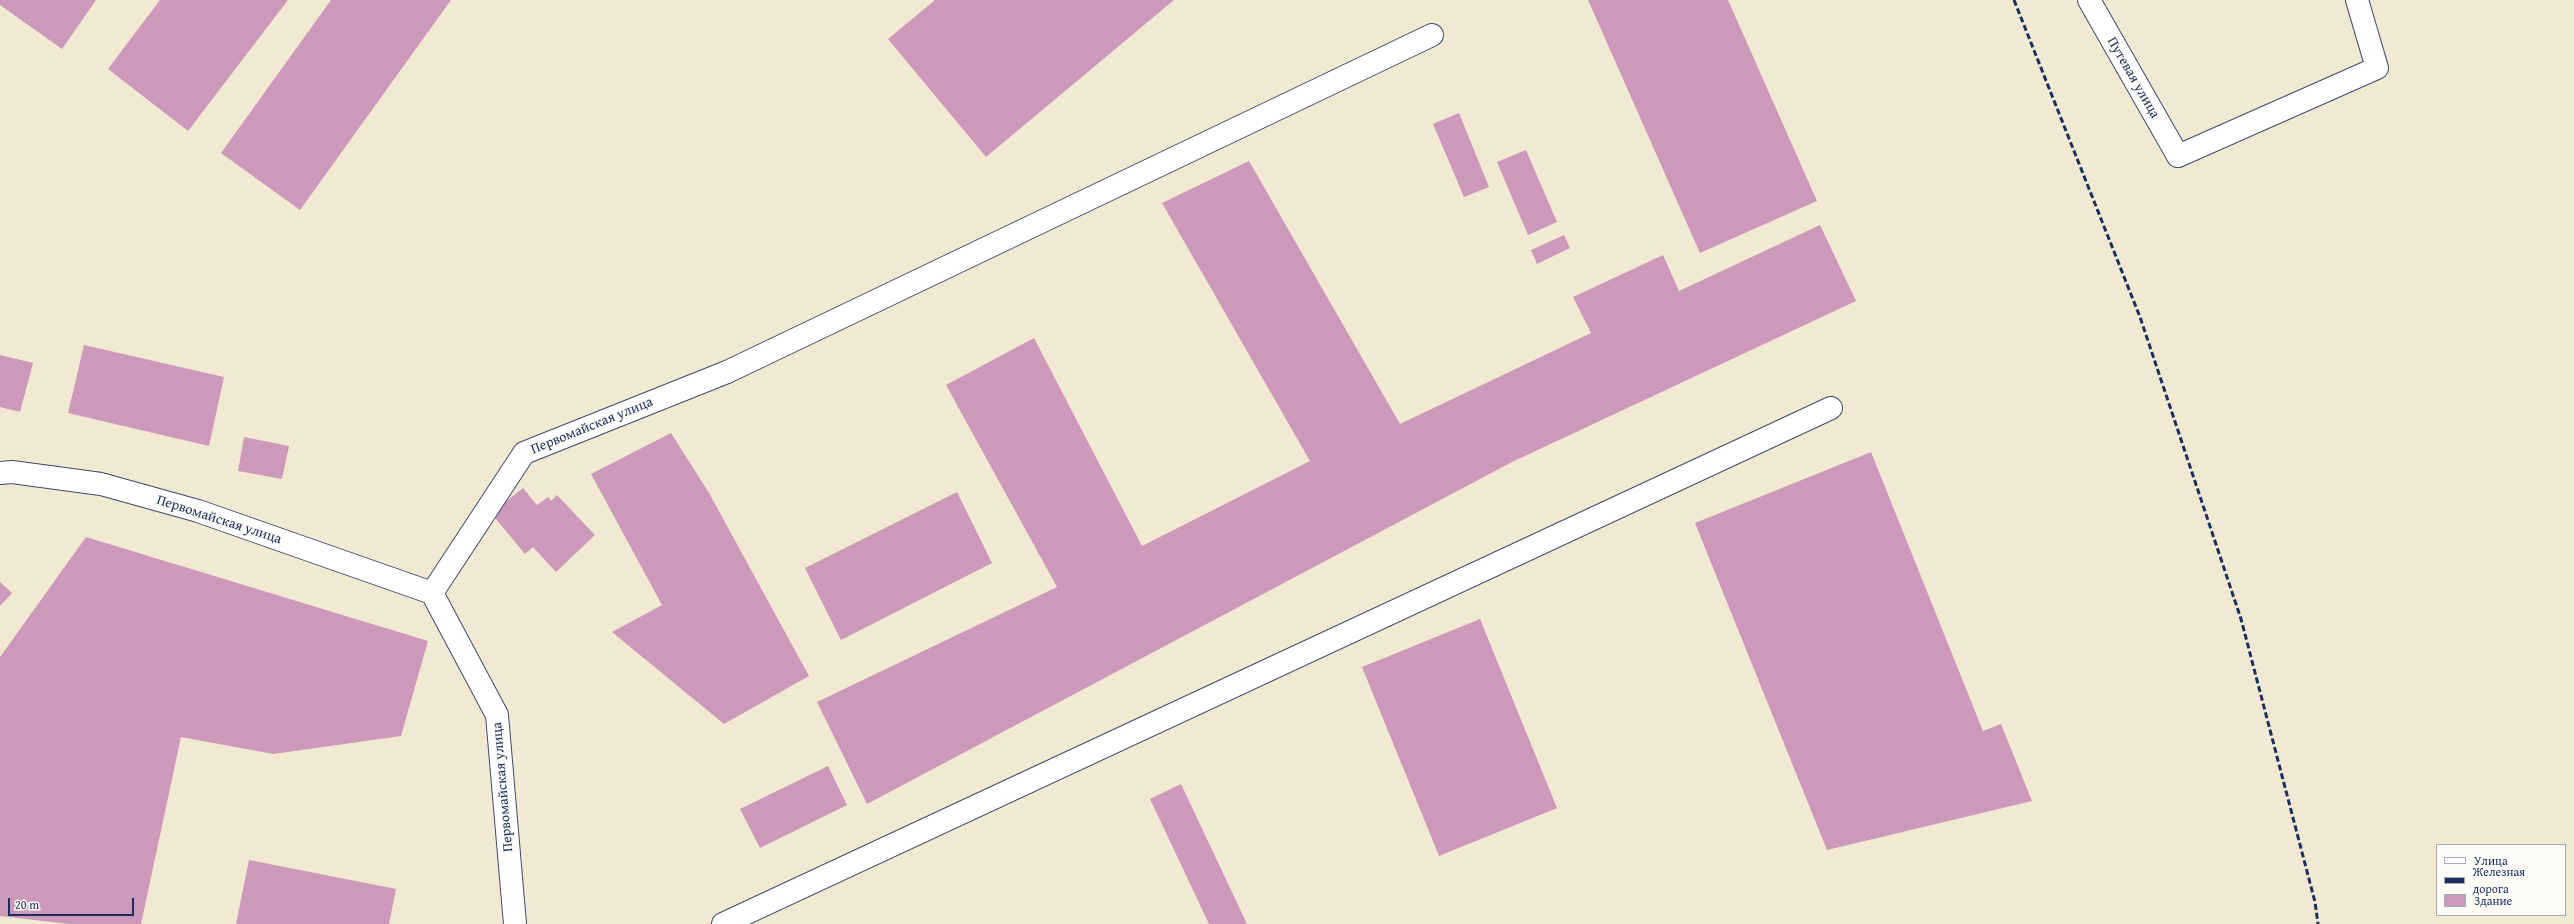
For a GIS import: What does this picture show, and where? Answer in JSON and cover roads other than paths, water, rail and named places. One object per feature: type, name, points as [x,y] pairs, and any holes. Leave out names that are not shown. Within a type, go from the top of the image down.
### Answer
[{"type":"street","name":"Путевая улица","points":[[2089,0],[2178,156],[2377,68],[2357,0]]},
{"type":"street","name":"Первомайская улица","points":[[432,593],[524,453],[727,372],[1432,35]]},
{"type":"street","points":[[723,924],[1831,408]]},
{"type":"street","name":"Первомайская улица","points":[[0,473],[12,472],[101,484],[198,511],[432,593],[497,715],[515,924]]},
{"type":"railway","points":[[2014,0],[2140,317],[2241,619],[2315,902],[2318,924]]}]
